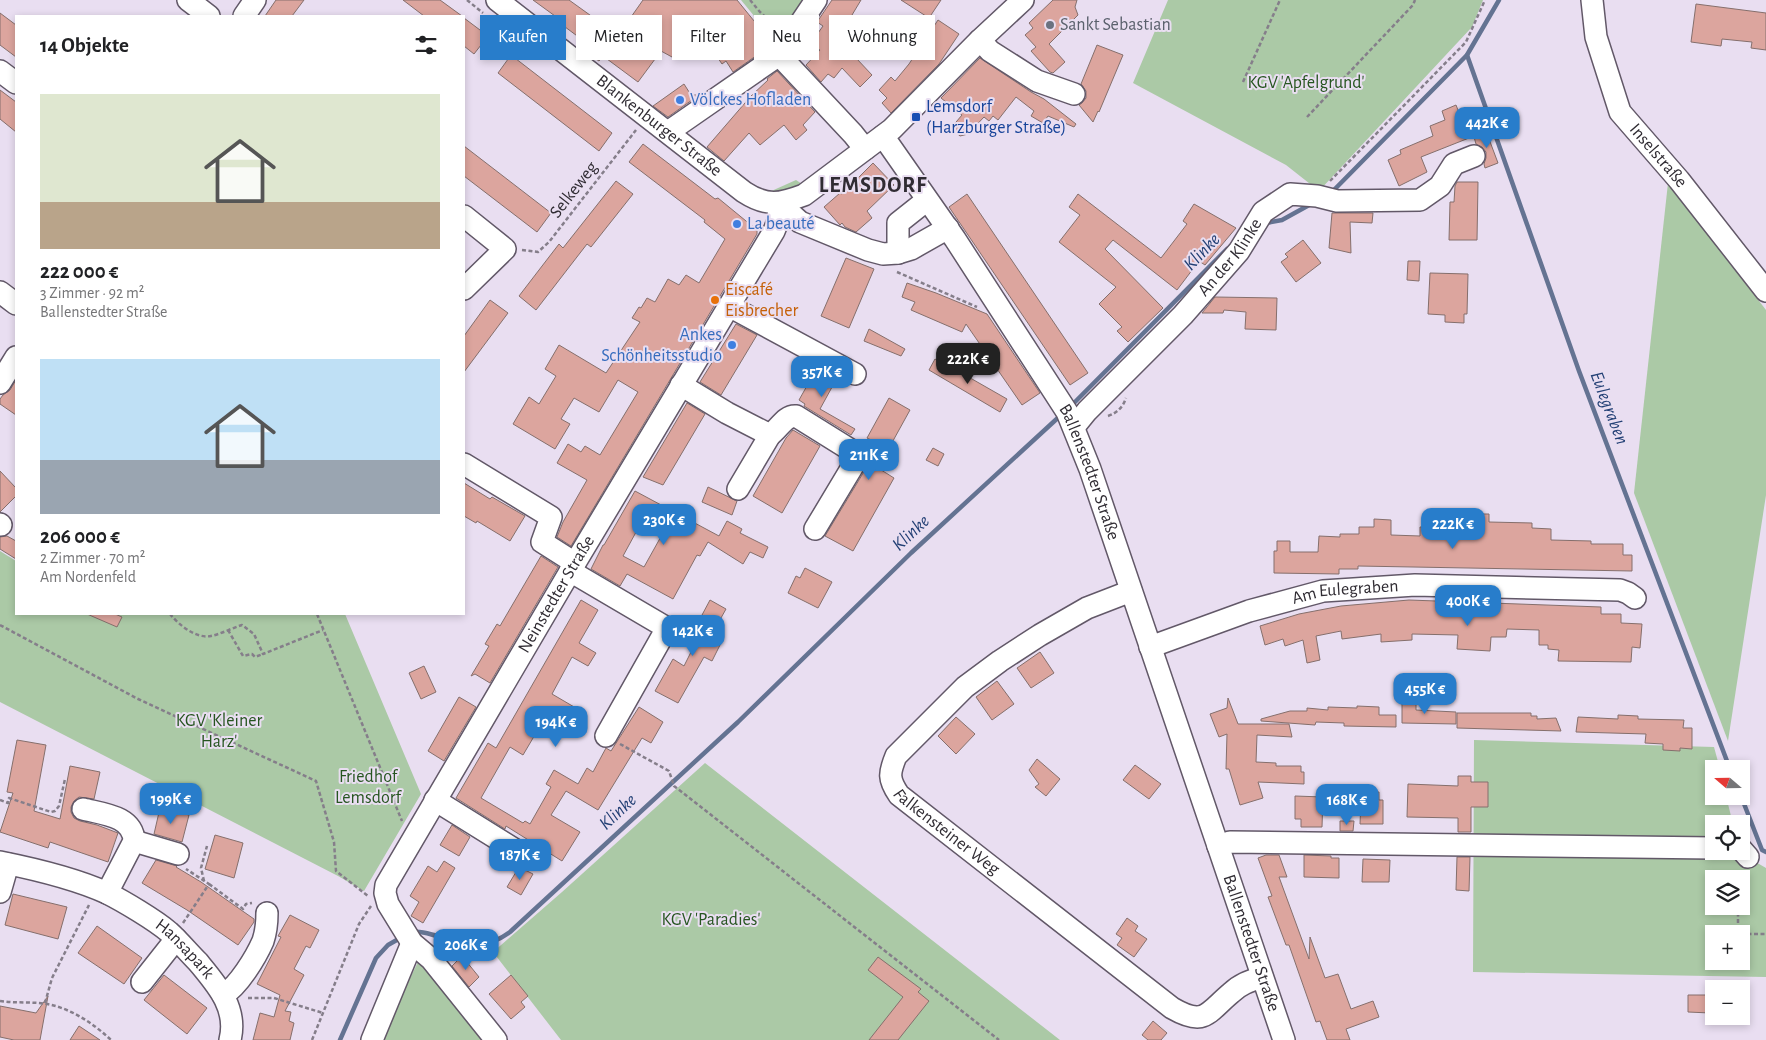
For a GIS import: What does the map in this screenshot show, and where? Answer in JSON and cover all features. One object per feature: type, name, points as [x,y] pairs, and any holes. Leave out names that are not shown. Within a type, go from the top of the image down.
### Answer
[{"type":"street","points":[[188,0],[208,15]]},
{"type":"street","points":[[245,15],[255,0]]},
{"type":"street","name":"Blankenburger Straße","points":[[497,0],[748,194],[766,202],[779,203]]},
{"type":"street","points":[[806,15],[816,0]]},
{"type":"street","points":[[779,203],[804,195],[883,136],[914,108],[980,40],[1023,0]]},
{"type":"street","name":"Inselstraße","points":[[1592,0],[1596,37],[1620,112],[1679,180],[1766,291]]},
{"type":"street","points":[[980,40],[990,51],[1038,81],[1074,94]]},
{"type":"street","points":[[668,132],[768,60]]},
{"type":"street","points":[[795,60],[865,149]]},
{"type":"street","points":[[0,70],[15,82]]},
{"type":"street","name":"Ballenstedter Straße","points":[[883,136],[948,228],[1069,417],[1090,469],[1284,1040]]},
{"type":"street","name":"An der Klinke","points":[[1069,417],[1087,411],[1183,315],[1246,242],[1263,212],[1290,194],[1327,198],[1420,200],[1440,186],[1454,164],[1474,156]]},
{"type":"street","points":[[898,253],[898,223],[927,200]]},
{"type":"street","points":[[779,203],[800,222],[875,252],[887,254],[898,253],[922,245],[948,228]]},
{"type":"street","name":"Neinstedter Straße","points":[[406,934],[387,902],[385,891],[388,879],[572,567],[777,226],[779,203]]},
{"type":"street","points":[[465,217],[505,249],[465,288]]},
{"type":"street","points":[[0,292],[15,303]]},
{"type":"street","points":[[729,306],[855,374]]},
{"type":"street","points":[[0,383],[15,359]]},
{"type":"street","points":[[681,385],[727,413],[770,435]]},
{"type":"street","points":[[738,489],[770,435],[779,429],[786,418],[796,416],[855,454],[854,464],[815,529]]},
{"type":"street","points":[[465,465],[551,516],[542,542],[572,567],[667,628],[606,736]]},
{"type":"street","name":"Am Eulegraben","points":[[1150,647],[1248,611],[1323,591],[1415,584],[1620,590],[1636,598]]},
{"type":"street","name":"Falkensteiner Weg","points":[[1131,592],[1087,608],[1000,661],[965,687],[896,756],[890,770],[892,784],[907,801],[1172,1008],[1186,1016],[1201,1018],[1210,1013],[1231,992],[1245,982],[1262,976]]},
{"type":"street","points":[[435,800],[525,856]]},
{"type":"street","points":[[83,808],[122,819],[134,833],[134,841],[101,891]]},
{"type":"street","points":[[134,841],[181,861]]},
{"type":"street","points":[[1218,846],[1230,842],[1428,846],[1705,848]]},
{"type":"street","points":[[0,892],[4,863]]},
{"type":"street","name":"Hansapark","points":[[4,863],[70,880],[101,891],[167,930],[178,934],[212,978],[226,1000],[232,1025],[230,1040]]},
{"type":"street","points":[[226,1000],[259,949],[265,932],[267,913]]},
{"type":"street","points":[[142,982],[178,934]]},
{"type":"street","points":[[372,1040],[406,934],[431,959],[496,1040]]},
{"type":"path","points":[[750,0],[762,15]]},
{"type":"path","points":[[1243,82],[1280,0]]},
{"type":"path","points":[[1307,117],[1413,5],[1415,0]]},
{"type":"path","points":[[1327,198],[1466,42],[1486,0]]},
{"type":"path","name":"Selkeweg","points":[[505,249],[538,252],[549,242],[647,115]]},
{"type":"path","points":[[171,615],[177,622],[194,634],[210,637],[242,625],[254,634],[263,654]]},
{"type":"path","points":[[317,615],[411,841]]},
{"type":"path","points":[[0,625],[138,699],[316,781],[334,842],[336,871],[374,900],[359,924],[312,1040]]},
{"type":"path","points":[[228,630],[243,656],[252,654],[255,657],[323,630]]},
{"type":"path","points":[[606,736],[668,771],[674,786],[999,1040]]},
{"type":"path","points":[[0,800],[8,803],[10,798],[51,812],[55,811],[59,806],[65,779]]},
{"type":"path","points":[[204,881],[201,868],[207,846]]},
{"type":"path","points":[[181,861],[204,881],[243,909],[246,904],[259,904],[267,913]]},
{"type":"path","points":[[178,934],[209,884]]},
{"type":"path","points":[[44,1003],[52,978],[101,891]]},
{"type":"path","points":[[1750,934],[1766,934]]},
{"type":"path","points":[[226,1000],[267,998],[281,1000],[322,1013]]},
{"type":"path","points":[[0,1001],[15,1004],[44,1003],[75,1014],[95,1026],[112,1040]]},
{"type":"green space","points":[[741,0],[806,0],[796,15],[754,16]]},
{"type":"green space","name":"KGV 'Apfelgrund'","points":[[1168,0],[1483,0],[1472,27],[1319,191],[1286,165],[1133,83]]},
{"type":"green space","points":[[796,180],[802,184],[789,190],[767,193]]},
{"type":"green space","points":[[1668,183],[1766,310],[1766,495],[1728,741],[1634,493]]},
{"type":"green space","name":"KGV 'Kleiner Harz'","points":[[0,551],[15,560],[15,615],[345,615],[421,794],[364,891],[0,702]]},
{"type":"green space","points":[[1474,740],[1714,747],[1718,760],[1705,760],[1705,805],[1728,805],[1731,815],[1705,815],[1705,860],[1750,859],[1766,868],[1766,977],[1473,972]]},
{"type":"green space","name":"KGV 'Paradies'","points":[[705,763],[1060,1040],[561,1040],[493,952]]},
{"type":"green space","points":[[419,960],[487,1040],[379,1040]]},
{"type":"building","points":[[276,0],[304,0],[293,15],[266,15]]},
{"type":"building","points":[[403,0],[440,0],[461,15],[423,15]]},
{"type":"building","points":[[533,0],[569,0],[590,15],[576,15],[576,35],[566,28],[566,15],[554,15]]},
{"type":"building","points":[[643,0],[737,0],[754,21],[754,57],[733,72],[726,61],[722,64],[719,60],[744,60],[744,15],[672,15],[672,57],[662,52],[662,15],[632,15]]},
{"type":"building","points":[[832,0],[861,0],[852,15],[829,15],[829,60],[858,60],[872,75],[860,87],[842,68],[834,78],[828,74],[821,82],[806,65],[811,60],[819,60],[819,32],[823,26],[819,23],[819,19]]},
{"type":"building","points":[[901,0],[941,0],[931,15],[924,15]]},
{"type":"building","name":"Sankt Sebastian","points":[[1053,0],[1077,0],[1075,7],[1078,15],[1049,44],[1065,62],[1053,73],[1031,51],[1036,47],[1025,35],[1033,28],[1029,23]]},
{"type":"building","points":[[1696,4],[1766,13],[1766,50],[1751,48],[1752,42],[1722,39],[1721,46],[1691,42]]},
{"type":"building","points":[[0,13],[15,24],[15,56],[0,45]]},
{"type":"building","points":[[465,19],[480,30],[480,46],[474,54],[465,47]]},
{"type":"building","points":[[938,20],[959,34],[939,64],[891,113],[882,103],[887,98],[879,90],[891,77],[895,81],[912,60],[935,60],[935,25]]},
{"type":"building","points":[[1097,45],[1123,55],[1093,122],[1079,105],[1086,98],[1086,91],[1081,84]]},
{"type":"building","points":[[980,58],[1044,99],[1076,124],[1074,127],[1048,116],[1043,123],[1031,116],[1034,111],[1016,97],[998,120],[993,116],[989,121],[984,117],[968,134],[960,136],[951,128],[962,115],[941,98]]},
{"type":"building","points":[[507,60],[517,60],[612,133],[599,151],[498,73]]},
{"type":"building","points":[[608,60],[654,60],[638,82]]},
{"type":"building","points":[[777,71],[815,112],[803,125],[807,130],[796,140],[784,125],[760,145],[749,133],[724,161],[707,147],[751,96]]},
{"type":"building","name":"Völckes Hofladen","points":[[684,84],[691,95],[699,95],[668,117],[653,106]]},
{"type":"building","points":[[0,90],[15,101],[15,131],[0,119]]},
{"type":"building","points":[[1456,105],[1469,138],[1421,157],[1427,172],[1399,186],[1388,160],[1401,154],[1400,150],[1433,136],[1430,126],[1445,120],[1442,111]]},
{"type":"building","points":[[1486,131],[1498,163],[1485,168],[1486,152],[1476,144],[1474,137]]},
{"type":"building","points":[[643,144],[715,199],[718,198],[757,230],[757,234],[571,546],[557,537],[563,522],[587,480],[557,463],[568,444],[581,452],[585,446],[600,455],[638,392],[618,380],[599,412],[574,398],[561,419],[570,424],[555,449],[513,424],[529,397],[539,404],[556,376],[545,369],[559,345],[606,373],[640,322],[632,318],[639,307],[641,308],[647,298],[655,302],[668,279],[679,285],[686,275],[699,283],[725,239],[704,222],[705,220],[629,162]]},
{"type":"building","points":[[465,147],[551,213],[537,232],[465,177]]},
{"type":"building","points":[[873,163],[894,185],[867,211],[872,218],[856,232],[845,227],[842,223],[840,225],[824,207],[840,193],[842,194]]},
{"type":"building","points":[[616,181],[633,194],[591,247],[587,244],[536,310],[519,296],[559,244],[563,248]]},
{"type":"building","points":[[1457,182],[1478,182],[1477,240],[1449,240],[1450,202],[1454,202]]},
{"type":"building","points":[[967,194],[1088,373],[1070,385],[949,207]]},
{"type":"building","points":[[1078,194],[1161,258],[1187,224],[1183,221],[1194,204],[1236,228],[1205,265],[1199,261],[1177,290],[1113,240],[1105,249],[1163,308],[1128,342],[1117,331],[1122,327],[1099,304],[1116,287],[1059,242],[1080,215],[1069,207]]},
{"type":"building","points":[[1332,213],[1373,213],[1372,223],[1350,222],[1351,253],[1329,248]]},
{"type":"building","points":[[1303,240],[1321,263],[1296,282],[1281,262],[1288,257],[1285,254]]},
{"type":"building","points":[[846,258],[874,269],[849,328],[821,316]]},
{"type":"building","points":[[1408,261],[1420,261],[1419,281],[1407,280]]},
{"type":"building","points":[[1430,273],[1468,274],[1467,314],[1464,314],[1464,323],[1445,322],[1445,315],[1428,314]]},
{"type":"building","points":[[907,283],[987,314],[1040,393],[1022,405],[966,324],[962,332],[911,310],[915,302],[902,297]]},
{"type":"building","points":[[1215,297],[1277,298],[1276,330],[1245,329],[1246,312],[1224,310],[1223,313],[1202,313]]},
{"type":"building","points":[[490,300],[508,313],[465,371],[465,335]]},
{"type":"building","points":[[736,324],[757,335],[721,395],[700,382]]},
{"type":"building","points":[[869,329],[905,349],[901,356],[864,341]]},
{"type":"building","points":[[935,359],[951,368],[953,365],[966,373],[965,375],[1007,399],[1000,412],[929,370]]},
{"type":"building","points":[[817,368],[837,378],[820,409],[855,429],[851,435],[804,406],[805,404],[799,400]]},
{"type":"building","points":[[15,382],[15,414],[0,404],[0,399],[10,390]]},
{"type":"building","points":[[889,398],[910,410],[878,468],[894,478],[853,551],[825,536],[865,470],[867,461],[877,443],[867,438]]},
{"type":"building","points":[[687,403],[705,414],[663,485],[643,477]]},
{"type":"building","points":[[793,430],[820,446],[782,513],[753,496],[786,438]]},
{"type":"building","points":[[933,448],[944,454],[938,466],[926,460]]},
{"type":"building","points":[[0,471],[15,487],[15,497],[0,512]]},
{"type":"building","points":[[465,484],[490,499],[492,497],[525,516],[510,541],[477,521],[476,523],[465,517]]},
{"type":"building","points":[[708,487],[737,501],[732,515],[702,502]]},
{"type":"building","points":[[635,491],[719,536],[727,521],[742,529],[740,533],[768,547],[763,558],[750,552],[743,564],[708,542],[700,556],[697,555],[673,599],[627,574],[620,586],[591,569]],"holes":[[[647,512],[668,524],[644,567],[623,556]]]},
{"type":"building","points":[[1476,514],[1489,514],[1489,522],[1532,523],[1532,528],[1551,529],[1551,540],[1591,541],[1591,544],[1623,544],[1623,555],[1632,555],[1632,571],[1358,566],[1358,569],[1339,569],[1339,574],[1274,573],[1274,551],[1277,551],[1277,541],[1290,541],[1290,552],[1318,552],[1319,536],[1340,537],[1340,534],[1359,534],[1359,527],[1374,527],[1374,519],[1391,520],[1391,535],[1420,536],[1420,527],[1453,528],[1453,520],[1476,520]]},
{"type":"building","points":[[7,536],[15,540],[15,558],[0,549],[0,537]]},
{"type":"building","points":[[541,556],[558,567],[490,683],[475,674],[471,676],[489,646],[485,644],[497,624],[500,626]]},
{"type":"building","points":[[805,568],[832,582],[818,608],[788,593],[796,576],[800,578]]},
{"type":"building","points":[[581,600],[598,610],[579,643],[596,653],[588,666],[572,657],[552,694],[581,711],[573,725],[549,711],[523,755],[510,747],[481,798],[523,823],[525,821],[530,824],[551,787],[546,784],[554,770],[578,784],[587,768],[593,772],[606,748],[611,751],[639,707],[663,722],[651,743],[642,738],[598,810],[566,791],[551,815],[580,832],[562,861],[506,826],[505,829],[456,798],[488,743],[496,748]]},
{"type":"building","points":[[710,600],[726,609],[712,634],[723,639],[712,661],[704,657],[678,703],[655,691],[673,659],[684,666],[708,618],[702,615]]},
{"type":"building","points":[[1409,600],[1601,607],[1601,614],[1621,614],[1621,623],[1642,624],[1640,648],[1632,647],[1631,662],[1558,661],[1559,650],[1548,649],[1548,645],[1539,645],[1539,630],[1507,629],[1506,637],[1491,637],[1490,651],[1457,649],[1458,635],[1412,634],[1412,640],[1381,642],[1381,634],[1342,639],[1341,631],[1316,636],[1320,660],[1307,663],[1303,640],[1285,646],[1283,639],[1265,645],[1260,626],[1299,614],[1341,606]]},
{"type":"building","points":[[89,615],[117,615],[122,617],[117,627]]},
{"type":"building","points":[[1040,652],[1054,673],[1031,688],[1017,668]]},
{"type":"building","points":[[424,666],[436,692],[421,699],[409,673]]},
{"type":"building","points":[[997,681],[1014,704],[992,720],[976,697]]},
{"type":"building","points":[[459,697],[476,707],[444,761],[428,751]]},
{"type":"building","points":[[1228,698],[1238,724],[1289,724],[1292,737],[1257,735],[1256,762],[1276,763],[1276,766],[1301,766],[1301,772],[1304,772],[1304,784],[1258,782],[1263,798],[1240,805],[1229,769],[1226,769],[1227,734],[1219,737],[1210,714],[1227,708]]},
{"type":"building","points":[[1402,699],[1416,699],[1416,710],[1456,712],[1456,724],[1402,723]]},
{"type":"building","points":[[1357,706],[1379,707],[1379,715],[1396,715],[1396,727],[1344,726],[1344,723],[1316,722],[1315,725],[1261,721],[1261,719],[1290,711],[1307,711],[1307,708],[1328,710],[1328,707],[1357,708]]},
{"type":"building","points":[[1457,713],[1531,713],[1531,716],[1537,716],[1537,719],[1556,718],[1561,731],[1457,728]]},
{"type":"building","points":[[1618,715],[1638,716],[1638,719],[1684,720],[1683,728],[1692,728],[1692,749],[1680,748],[1680,751],[1663,750],[1663,744],[1645,743],[1646,734],[1576,732],[1578,717],[1618,719]]},
{"type":"building","points":[[956,717],[975,734],[956,754],[938,736]]},
{"type":"building","points":[[17,740],[46,745],[34,811],[60,819],[70,766],[100,772],[94,799],[79,797],[74,801],[71,812],[74,818],[80,821],[118,833],[108,862],[50,842],[48,848],[0,832],[13,793],[7,792]]},
{"type":"building","points":[[1037,759],[1060,779],[1046,796],[1035,787],[1039,784],[1029,770]]},
{"type":"building","points":[[1135,765],[1161,784],[1149,799],[1123,780]]},
{"type":"building","points":[[1458,776],[1471,776],[1471,782],[1488,782],[1488,807],[1471,807],[1471,832],[1458,832],[1458,818],[1407,817],[1408,784],[1458,786]]},
{"type":"building","points":[[1366,792],[1379,792],[1379,800],[1383,800],[1383,824],[1360,824],[1361,800],[1365,800]]},
{"type":"building","points":[[1295,796],[1323,797],[1322,827],[1301,827],[1301,819],[1295,819]]},
{"type":"building","points":[[160,808],[189,815],[182,842],[154,834]]},
{"type":"building","points":[[1340,821],[1354,821],[1353,831],[1340,831]]},
{"type":"building","points":[[452,825],[470,837],[459,856],[440,845]]},
{"type":"building","points":[[215,835],[243,843],[234,878],[205,869]]},
{"type":"building","points":[[1266,855],[1279,855],[1287,877],[1279,877],[1309,959],[1310,937],[1325,978],[1338,974],[1351,1009],[1373,1001],[1379,1017],[1346,1029],[1350,1040],[1327,1040],[1320,1021],[1316,1022],[1289,945],[1286,945],[1268,897],[1272,896],[1258,858]]},
{"type":"building","points":[[1304,855],[1339,858],[1339,878],[1304,877]]},
{"type":"building","points":[[1457,857],[1470,857],[1469,891],[1456,890]]},
{"type":"building","points":[[1363,859],[1390,860],[1389,882],[1362,882]]},
{"type":"building","points":[[156,860],[177,866],[254,919],[254,922],[238,945],[187,910],[142,883]]},
{"type":"building","points":[[444,861],[455,868],[423,923],[411,916],[419,902],[410,896],[428,866],[437,872]]},
{"type":"building","points":[[519,867],[533,874],[521,895],[507,887]]},
{"type":"building","points":[[13,894],[67,907],[58,939],[5,925]]},
{"type":"building","points":[[290,915],[319,930],[310,948],[306,946],[294,969],[304,975],[285,1011],[291,1012],[289,1021],[294,1023],[290,1040],[253,1040],[260,1013],[274,1017],[280,995],[257,984],[281,937],[278,936]]},
{"type":"building","points":[[1127,918],[1138,926],[1135,931],[1147,939],[1134,957],[1117,945],[1122,938],[1116,934]]},
{"type":"building","points":[[97,926],[142,958],[124,984],[78,953]]},
{"type":"building","points":[[462,956],[479,977],[469,987],[452,966]]},
{"type":"building","points":[[878,957],[921,989],[918,992],[929,1001],[898,1040],[869,1040],[903,997],[868,970]]},
{"type":"building","points":[[164,975],[207,1008],[187,1034],[144,1000]]},
{"type":"building","points":[[511,975],[528,996],[521,1002],[525,1007],[511,1019],[489,994]]},
{"type":"building","points":[[1688,995],[1705,995],[1705,1013],[1688,1012]]},
{"type":"building","points":[[48,996],[40,1040],[14,1040],[0,1037],[0,1006],[36,1013]]},
{"type":"building","points":[[1153,1021],[1167,1033],[1161,1040],[1148,1040],[1142,1035]]},
{"type":"building","points":[[79,1026],[100,1040],[70,1040]]},
{"type":"waterway","name":"Klinke","points":[[1331,193],[1467,55],[1499,0]]},
{"type":"waterway","name":"Eulegraben","points":[[1467,55],[1579,371],[1727,760]]},
{"type":"waterway","name":"Klinke","points":[[1266,223],[1282,220],[1311,204]]},
{"type":"waterway","name":"Klinke","points":[[1071,406],[1227,249]]},
{"type":"waterway","name":"Klinke","points":[[414,932],[426,933],[474,945],[491,942],[510,932],[738,722],[911,553],[1061,415]]},
{"type":"waterway","name":"Eulegraben","points":[[1744,805],[1762,850],[1766,852]]},
{"type":"waterway","name":"Klinke","points":[[340,1040],[376,958],[388,945],[402,937]]},
{"type":"place","name":"Sankt Sebastian","points":[[1050,25]]},
{"type":"place","name":"Völckes Hofladen","points":[[680,100]]},
{"type":"place","name":"Lemsdorf (Harzburger Straße)","points":[[916,117]]},
{"type":"place","name":"La beauté","points":[[737,224]]},
{"type":"place","name":"Eiscafé Eisbrecher","points":[[715,300]]},
{"type":"place","name":"Ankes Schönheitsstudio","points":[[732,345]]},
{"type":"district","name":"LEMSDORF","points":[[873,185]]},
{"type":"park label","name":"Friedhof Lemsdorf","points":[[368,788]]}]
